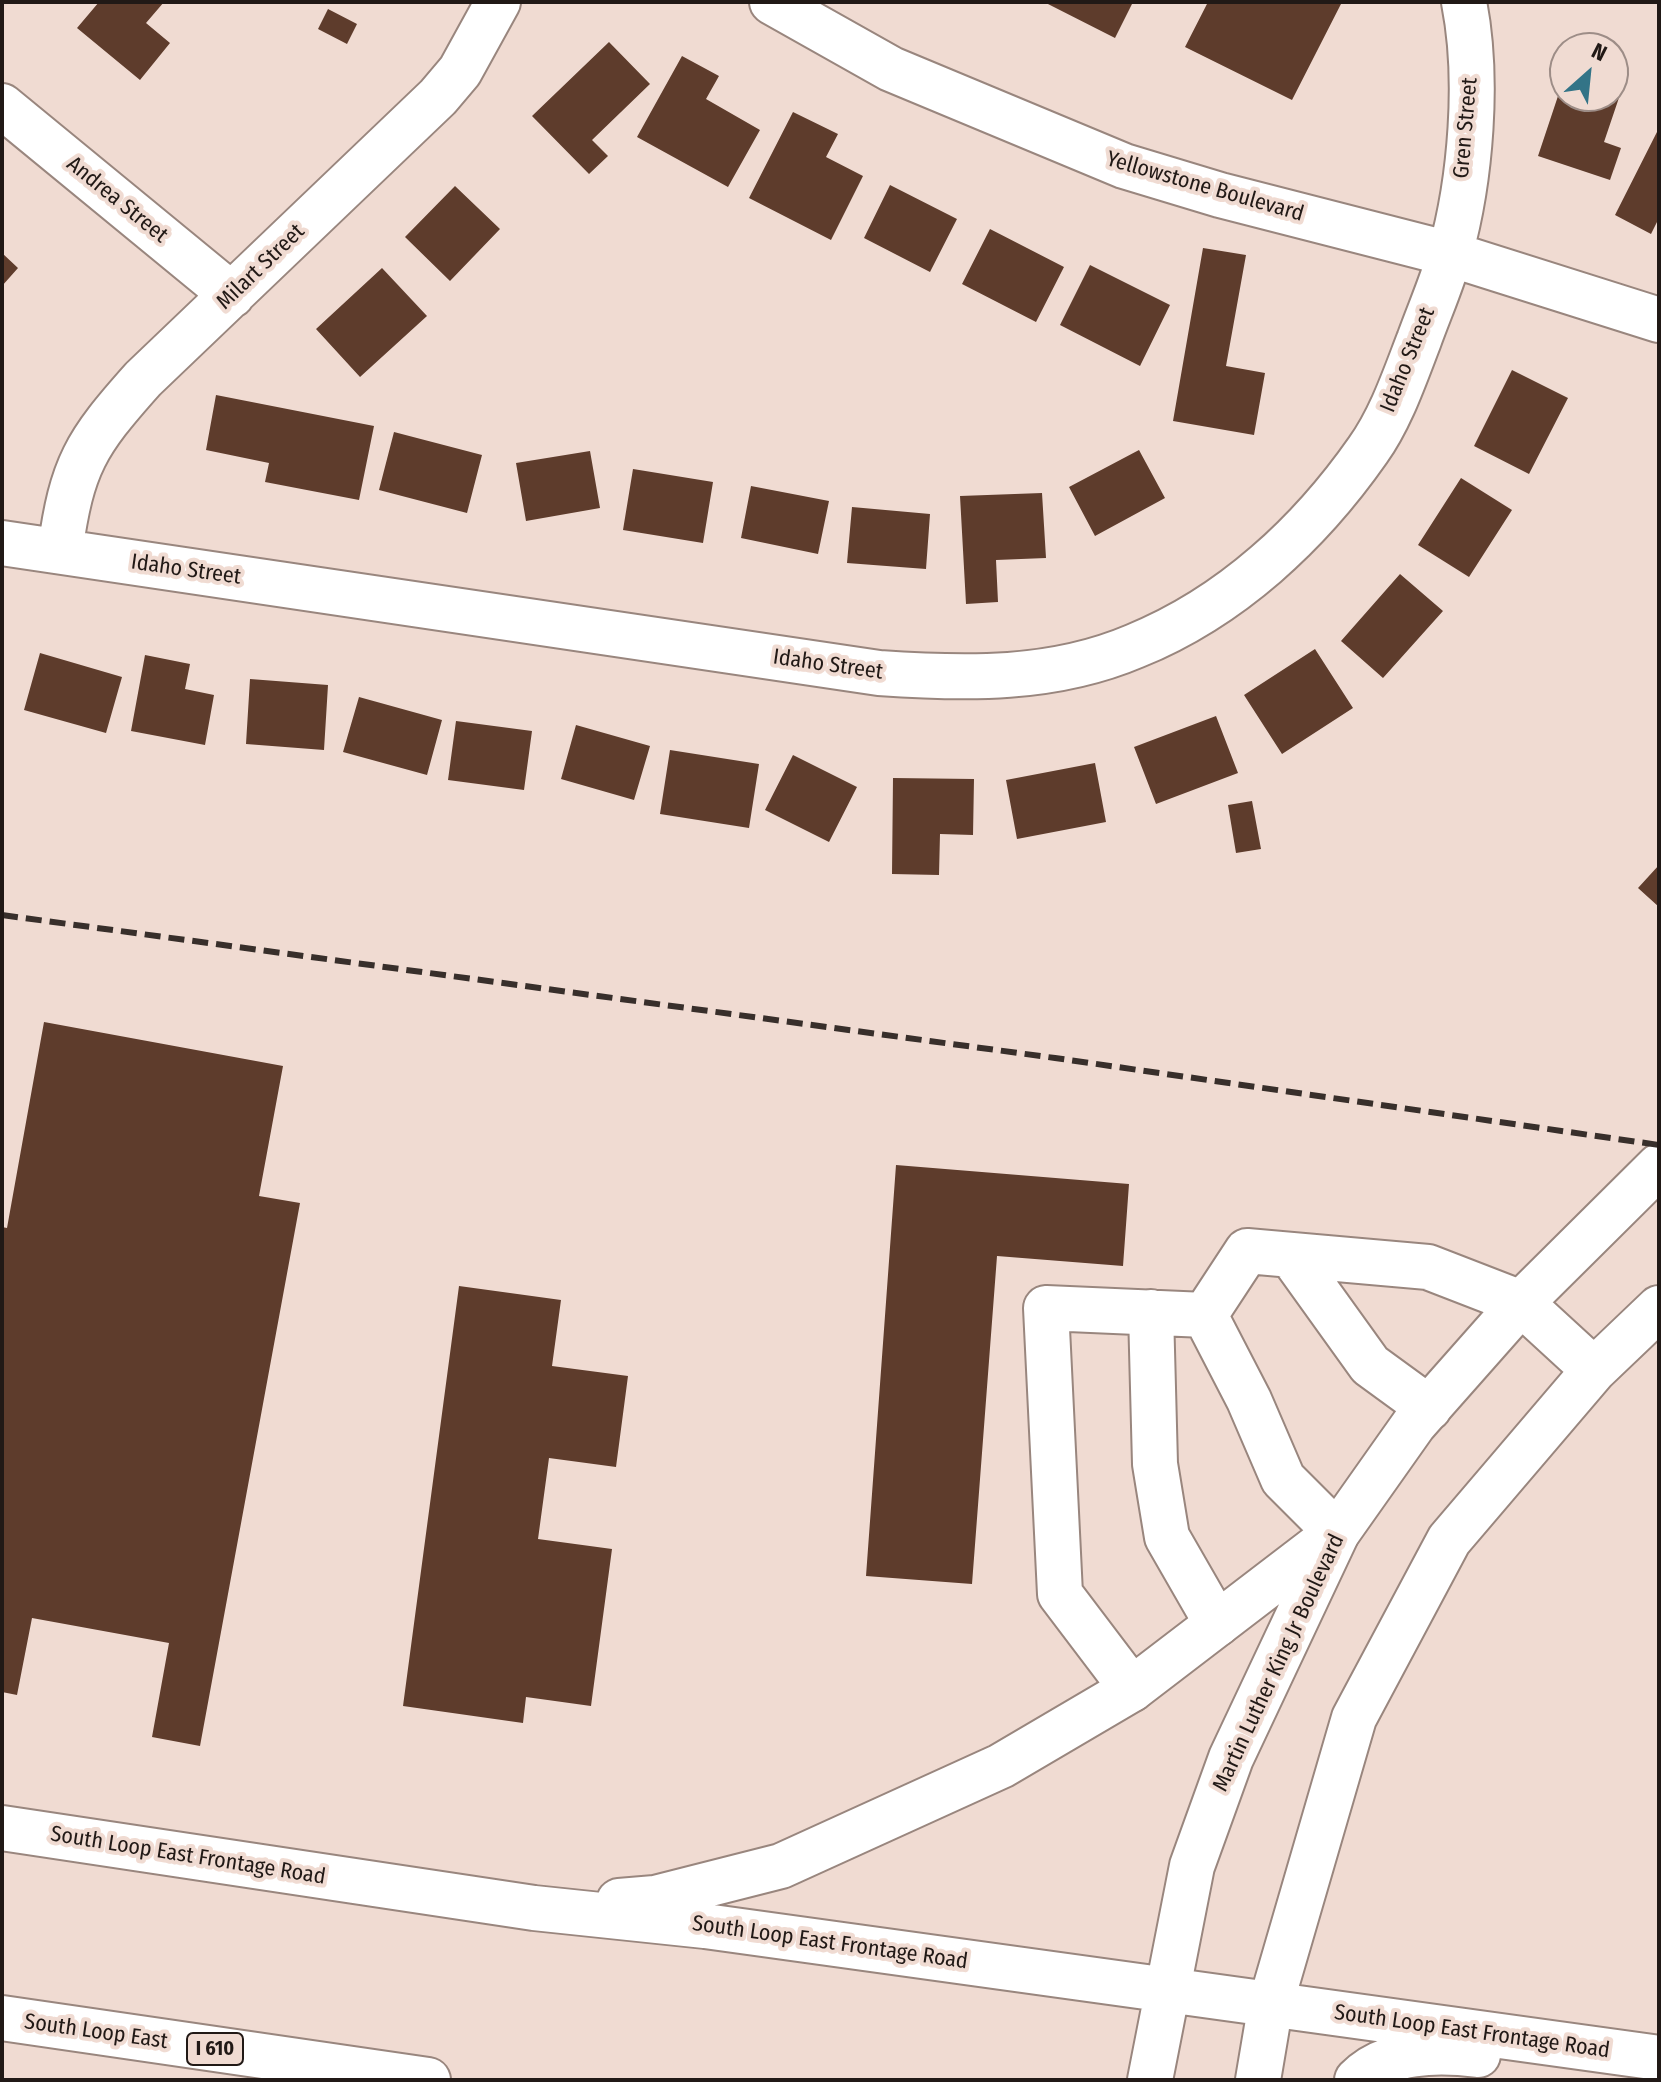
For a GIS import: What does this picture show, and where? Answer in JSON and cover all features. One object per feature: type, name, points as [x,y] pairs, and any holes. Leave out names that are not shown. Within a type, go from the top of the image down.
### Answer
[{"type":"main road","name":"Milart Street","points":[[60,551],[67,500],[78,465],[101,426],[143,379],[438,97],[460,71],[498,2]]},
{"type":"main road","name":"Yellowstone Boulevard","points":[[772,2],[891,69],[1124,166],[1220,195],[1450,254],[1659,320]]},
{"type":"main road","name":"Gren Street","points":[[1450,254],[1468,150],[1472,71],[1464,2]]},
{"type":"main road","name":"Andrea Street","points":[[2,106],[232,295]]},
{"type":"main road","name":"Idaho Street","points":[[2,543],[879,673],[968,679],[1046,672],[1135,647],[1213,606],[1272,559],[1323,510],[1371,447],[1406,375],[1450,254]]},
{"type":"main road","name":"Martin Luther King Jr Boulevard","points":[[1150,2080],[1165,1990],[1192,1866],[1231,1758],[1337,1533],[1429,1408],[1521,1303],[1659,1166]]},
{"type":"main road","points":[[1205,1315],[1247,1251],[1428,1267],[1521,1303],[1594,1370]]},
{"type":"main road","points":[[1291,1255],[1370,1365],[1429,1408]]},
{"type":"main road","points":[[1132,1689],[1060,1594],[1046,1308],[1205,1315]]},
{"type":"main road","points":[[1258,2080],[1271,2003],[1354,1718],[1449,1540],[1594,1370],[1659,1308]]},
{"type":"main road","points":[[1151,1312],[1155,1464],[1167,1537],[1217,1624]]},
{"type":"main road","points":[[534,1908],[655,1898],[781,1866],[1001,1766],[1132,1689],[1337,1533],[1283,1479],[1249,1400],[1205,1315]]},
{"type":"main road","name":"South Loop East Frontage Road","points":[[2,1828],[534,1908],[705,1926],[1659,2058]]},
{"type":"main road","name":"South Loop East","points":[[2,2018],[428,2080]]},
{"type":"main road","points":[[1357,2080],[1372,2064],[1442,2050],[1654,2080]]},
{"type":"building","points":[[99,2],[164,2],[146,23],[170,43],[140,80],[77,28]]},
{"type":"building","points":[[1044,2],[1133,2],[1115,38]]},
{"type":"building","points":[[1208,2],[1342,2],[1292,100],[1185,47]]},
{"type":"building","points":[[328,9],[357,24],[347,44],[318,29]]},
{"type":"building","points":[[609,42],[650,84],[592,140],[608,156],[589,174],[532,116]]},
{"type":"building","points":[[682,56],[719,76],[706,99],[760,130],[728,187],[637,137]]},
{"type":"building","points":[[793,112],[838,134],[826,157],[863,176],[831,240],[749,198]]},
{"type":"building","points":[[1553,112],[1614,112],[1604,142],[1621,148],[1610,180],[1538,156]]},
{"type":"building","points":[[1659,128],[1659,218],[1651,234],[1615,215]]},
{"type":"building","points":[[890,185],[957,219],[930,272],[864,238]]},
{"type":"building","points":[[455,186],[500,229],[450,281],[405,237]]},
{"type":"building","points":[[990,229],[1064,267],[1036,322],[962,284]]},
{"type":"building","points":[[1203,248],[1246,255],[1226,366],[1265,373],[1254,435],[1173,421]]},
{"type":"building","points":[[2,253],[18,268],[2,286]]},
{"type":"building","points":[[1090,265],[1170,305],[1140,366],[1060,325]]},
{"type":"building","points":[[382,268],[427,316],[360,377],[316,329]]},
{"type":"building","points":[[1512,370],[1568,398],[1529,474],[1474,446]]},
{"type":"building","points":[[216,395],[374,426],[359,500],[265,482],[269,463],[206,450]]},
{"type":"building","points":[[394,432],[482,455],[467,513],[379,490]]},
{"type":"building","points":[[1139,450],[1165,498],[1095,536],[1069,487]]},
{"type":"building","points":[[590,451],[600,508],[526,521],[516,463]]},
{"type":"building","points":[[633,469],[713,482],[703,543],[623,530]]},
{"type":"building","points":[[1461,478],[1512,510],[1469,577],[1418,545]]},
{"type":"building","points":[[751,486],[829,501],[818,554],[741,538]]},
{"type":"building","points":[[1042,493],[1046,558],[996,560],[998,602],[966,604],[960,496]]},
{"type":"building","points":[[852,507],[930,514],[926,569],[847,563]]},
{"type":"building","points":[[1400,574],[1443,611],[1383,678],[1341,641]]},
{"type":"building","points":[[1315,649],[1353,708],[1282,754],[1244,695]]},
{"type":"building","points":[[40,653],[122,677],[106,733],[24,710]]},
{"type":"building","points":[[145,655],[190,664],[185,689],[214,695],[205,745],[131,731]]},
{"type":"building","points":[[250,679],[328,685],[324,750],[246,744]]},
{"type":"building","points":[[359,697],[442,720],[427,775],[343,752]]},
{"type":"building","points":[[1216,716],[1238,773],[1156,804],[1134,747]]},
{"type":"building","points":[[456,721],[532,731],[524,790],[448,780]]},
{"type":"building","points":[[576,725],[650,746],[634,800],[561,779]]},
{"type":"building","points":[[670,750],[759,764],[749,828],[660,814]]},
{"type":"building","points":[[793,755],[857,787],[829,842],[765,810]]},
{"type":"building","points":[[1095,763],[1106,822],[1017,839],[1006,780]]},
{"type":"building","points":[[893,778],[974,779],[973,835],[940,834],[939,875],[892,874]]},
{"type":"building","points":[[1252,801],[1261,849],[1236,853],[1228,805]]},
{"type":"building","points":[[1659,865],[1659,907],[1638,888]]},
{"type":"building","points":[[44,1022],[283,1066],[259,1196],[300,1203],[200,1746],[152,1737],[169,1643],[32,1618],[17,1695],[2,1692],[2,1227],[7,1228]]},
{"type":"building","points":[[896,1165],[1129,1184],[1123,1266],[997,1256],[972,1584],[866,1576]]},
{"type":"building","points":[[459,1286],[561,1300],[552,1366],[628,1376],[616,1467],[549,1458],[538,1539],[612,1549],[591,1706],[526,1697],[523,1723],[403,1706]]},
{"type":"railway","points":[[2,915],[1055,1058],[1659,1145]]}]
